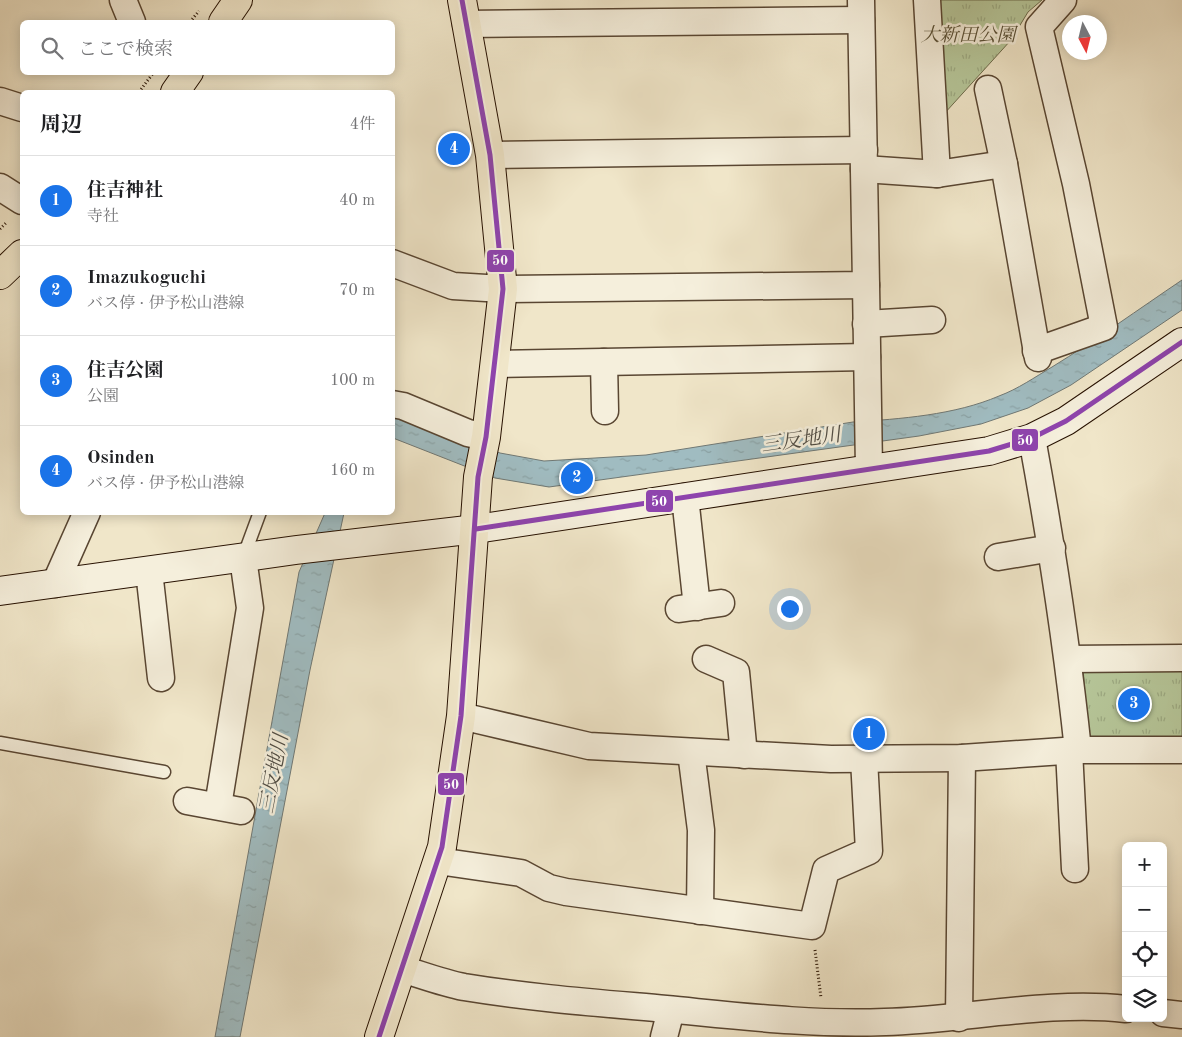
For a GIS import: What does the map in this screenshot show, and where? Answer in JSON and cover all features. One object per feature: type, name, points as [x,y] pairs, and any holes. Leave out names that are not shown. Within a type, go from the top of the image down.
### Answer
[{"type":"main road","points":[[224,20],[238,0]]},
{"type":"main road","points":[[379,1037],[442,847],[461,716],[476,529],[478,477],[486,440],[503,289],[490,155],[464,12]]},
{"type":"main road","points":[[0,275],[20,256]]},
{"type":"street","points":[[124,0],[131,20]]},
{"type":"street","points":[[928,0],[937,174]]},
{"type":"street","points":[[988,89],[1004,164],[1037,354],[1104,327],[1076,184],[1039,27],[1064,0]]},
{"type":"street","points":[[464,12],[861,10],[869,464]]},
{"type":"street","points":[[490,155],[864,159],[937,174],[1004,164]]},
{"type":"street","points":[[0,187],[20,200]]},
{"type":"street","points":[[395,269],[453,286],[503,289],[866,285]]},
{"type":"street","points":[[866,324],[932,320]]},
{"type":"street","points":[[0,591],[296,550],[476,529],[685,497],[869,464],[989,451],[1032,438],[1066,420],[1182,342]]},
{"type":"street","points":[[495,364],[867,357]]},
{"type":"street","points":[[604,362],[605,411]]},
{"type":"street","points":[[395,405],[403,406],[486,440]]},
{"type":"street","points":[[1032,438],[1052,548],[1069,659],[1074,750],[1075,869]]},
{"type":"street","points":[[685,497],[699,606]]},
{"type":"street","points":[[55,584],[86,515]]},
{"type":"street","points":[[998,558],[1052,548]]},
{"type":"street","points":[[187,801],[229,808],[245,710],[250,608],[243,558]]},
{"type":"street","points":[[149,571],[161,678]]},
{"type":"street","points":[[1069,659],[1182,658]]},
{"type":"street","points":[[706,659],[736,672],[744,755]]},
{"type":"street","points":[[461,716],[589,746],[744,755],[831,759],[962,758],[1074,750],[1182,750]]},
{"type":"street","points":[[691,752],[701,830],[700,911]]},
{"type":"street","points":[[959,1018],[962,758]]},
{"type":"street","points":[[438,861],[520,873],[549,888],[566,892],[812,926],[826,870],[869,850],[864,759]]},
{"type":"street","points":[[402,969],[462,987],[827,1027],[959,1018],[1042,1009],[1109,1007],[1122,1009]]},
{"type":"street","points":[[664,1037],[671,1010]]},
{"type":"street","points":[[1167,1014],[1182,1016]]},
{"type":"lane","points":[[243,558],[259,515]]},
{"type":"lane","points":[[0,743],[164,772]]},
{"type":"path","points":[[140,90],[152,75]]},
{"type":"path","points":[[812,926],[827,1027]]},
{"type":"green space","name":"大新田公園","points":[[932,0],[1042,0],[1028,12],[1011,40],[934,125]]},
{"type":"green space","points":[[1182,664],[1182,742],[1088,742],[1083,667]]},
{"type":"water","name":"三反地川","points":[[1182,280],[1182,310],[1071,385],[1028,408],[981,424],[919,436],[549,487],[495,478],[395,439],[395,412],[500,453],[544,461],[646,455],[853,422],[927,415],[964,408],[1020,386],[1085,346]]},
{"type":"water","name":"三反地川","points":[[324,515],[344,515],[310,670],[240,1037],[215,1037],[299,572]]},
{"type":"transit line","name":"50","points":[[379,1037],[442,847],[461,716],[478,477],[486,437],[503,289],[490,155],[462,0]]},
{"type":"transit line","name":"50","points":[[476,529],[989,451],[1032,438],[1066,421],[1182,342]]},
{"type":"place","name":"Osinden","points":[[454,149]]},
{"type":"place","name":"Imazukoguchi","points":[[577,478]]},
{"type":"place","name":"住吉公園","points":[[1134,704]]},
{"type":"place","name":"住吉神社","points":[[869,734]]}]
